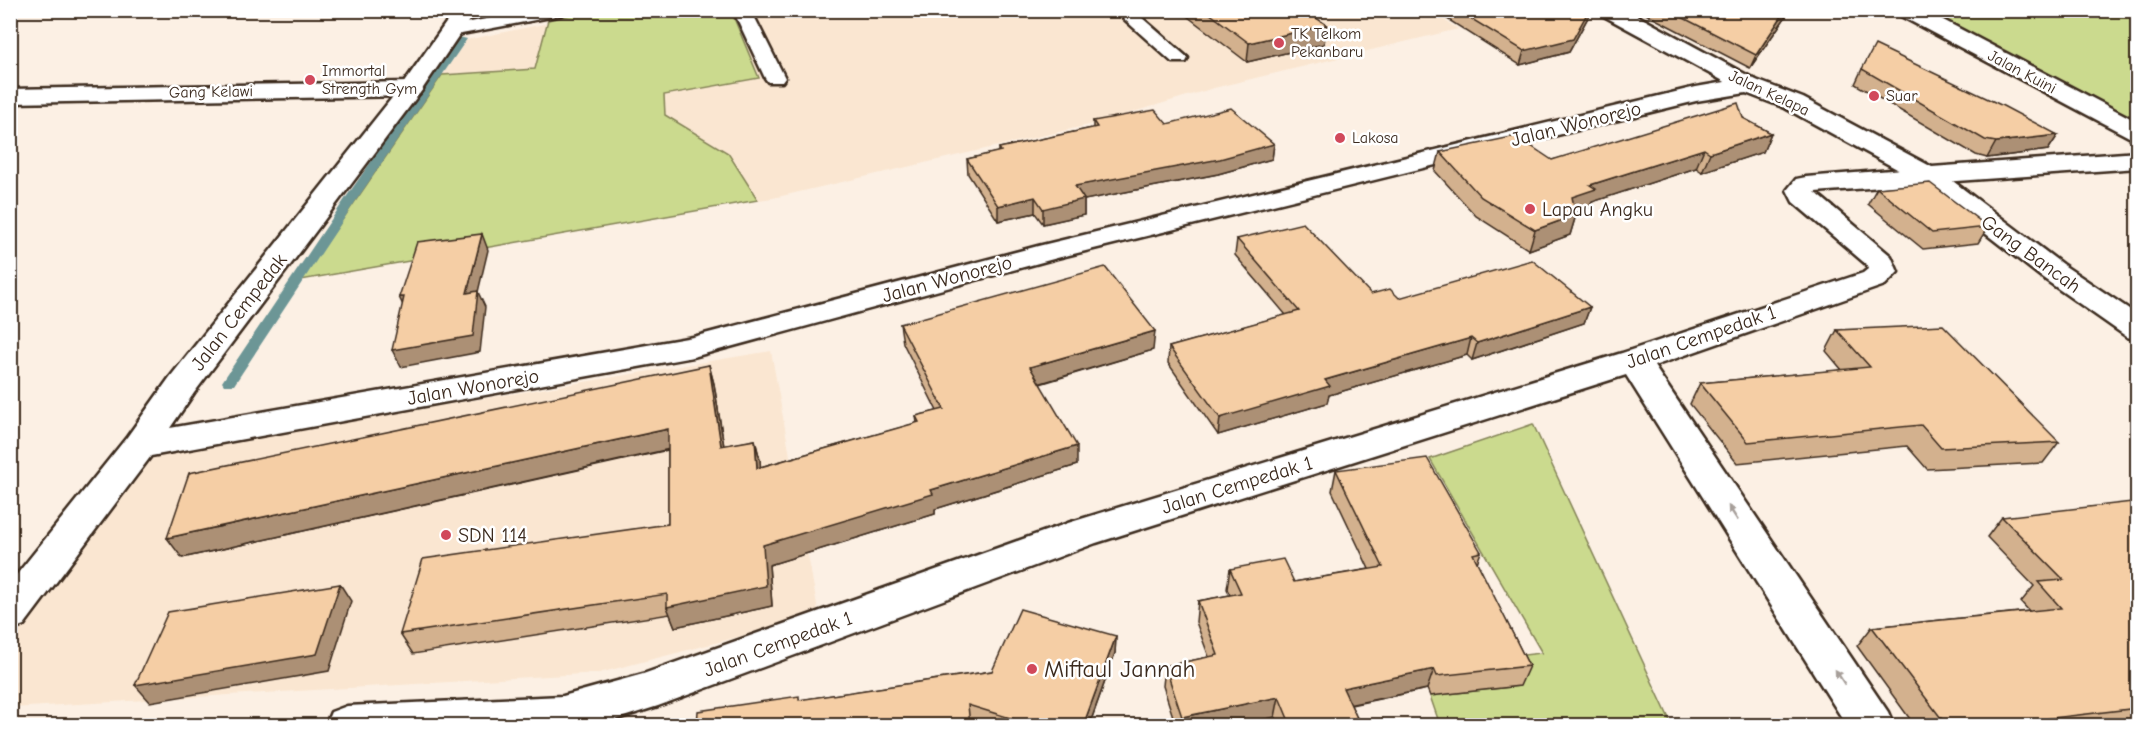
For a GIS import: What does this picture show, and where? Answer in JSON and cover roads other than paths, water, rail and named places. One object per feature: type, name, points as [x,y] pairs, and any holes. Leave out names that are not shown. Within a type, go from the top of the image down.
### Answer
[{"type":"street","name":"Jalan Kelapa","points":[[1610,10],[1748,85],[1794,103],[1928,175]]},
{"type":"street","name":"Jalan Kuini","points":[[1907,10],[2138,132]]},
{"type":"street","name":"Jalan Cempedak","points":[[10,613],[140,446],[182,385],[411,89],[459,20]]},
{"type":"street","name":"Jalan Wonorejo","points":[[140,446],[693,347],[1048,252],[1685,97],[1748,85]]},
{"type":"street","name":"Gang Kelawi","points":[[10,96],[411,89]]},
{"type":"street","points":[[1928,175],[2138,160]]},
{"type":"street","name":"Gang Bancah","points":[[1928,175],[2051,270],[2138,330]]},
{"type":"street","name":"Jalan Cempedak 1","points":[[347,726],[563,715],[643,693],[1082,533],[1634,360],[1874,279],[1883,272],[1881,262],[1803,196],[1801,190],[1806,185],[1928,175]]},
{"type":"street","points":[[1634,360],[1872,726]]},
{"type":"lane","points":[[459,20],[561,10]]},
{"type":"lane","points":[[742,10],[775,78]]},
{"type":"lane","points":[[1122,10],[1179,58]]},
{"type":"waterway","points":[[479,16],[483,10]]},
{"type":"waterway","points":[[229,382],[355,193],[462,39]]},
{"type":"place","name":"TK Telkom Pekanbaru","points":[[1279,43]]},
{"type":"place","name":"Immortal Strength Gym","points":[[310,80]]},
{"type":"place","name":"Suar","points":[[1874,96]]},
{"type":"place","name":"Lakosa","points":[[1340,138]]},
{"type":"place","name":"Lapau Angku","points":[[1530,209]]},
{"type":"place","name":"SDN 114","points":[[446,535]]},
{"type":"place","name":"Miftaul Jannah","points":[[1032,669]]}]
